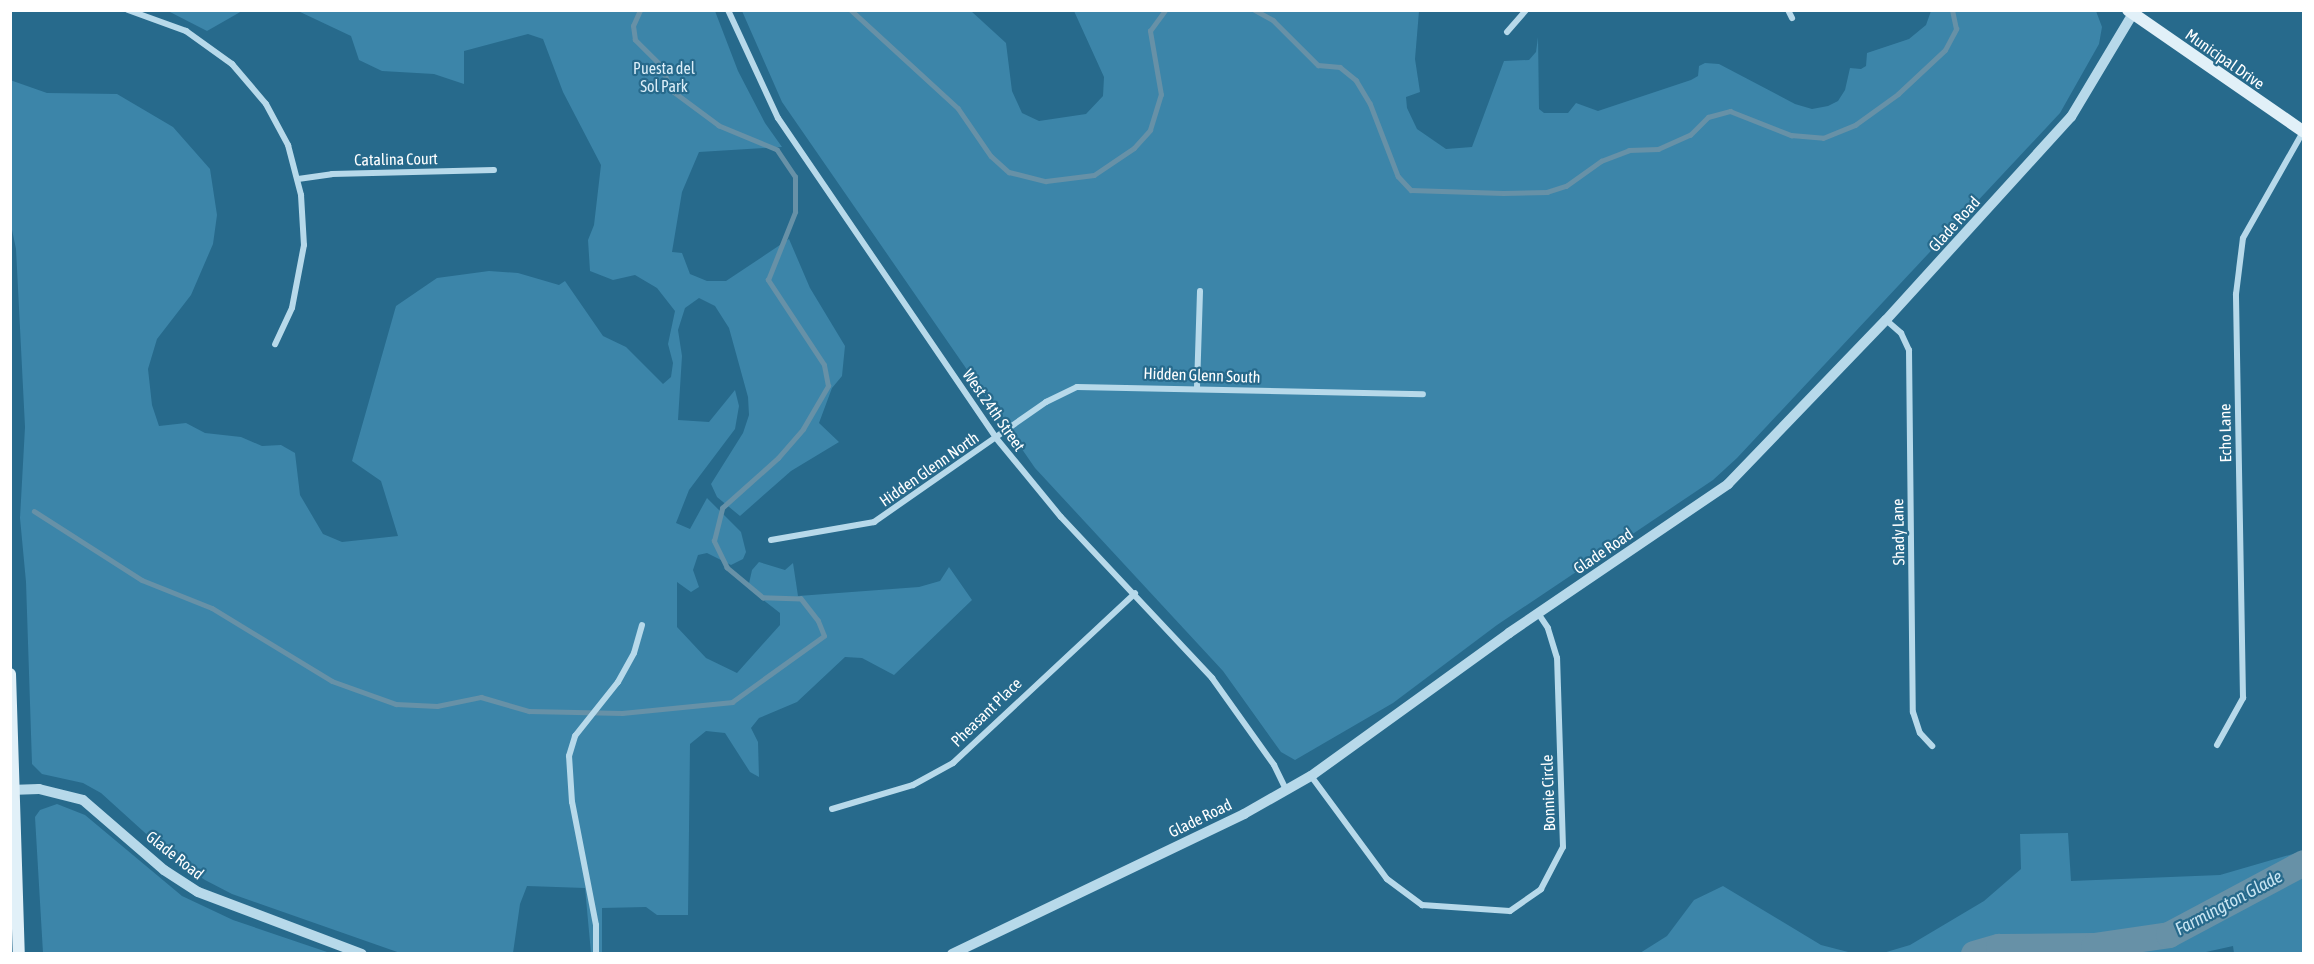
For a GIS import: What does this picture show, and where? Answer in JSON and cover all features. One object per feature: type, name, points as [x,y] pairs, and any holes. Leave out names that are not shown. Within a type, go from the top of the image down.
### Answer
[{"type":"main road","name":"Municipal Drive","points":[[2132,12],[2303,131]]},
{"type":"main road","points":[[10,674],[19,954]]},
{"type":"street","points":[[128,10],[186,30],[244,75],[282,132],[298,179],[304,220],[302,261],[291,308],[275,344]]},
{"type":"street","name":"West 24th Street","points":[[728,10],[743,50],[778,118],[996,438],[1061,517],[1135,593],[1212,678],[1274,765],[1286,790]]},
{"type":"street","points":[[1507,32],[1526,10]]},
{"type":"street","points":[[1788,10],[1792,18]]},
{"type":"street","name":"Glade Road","points":[[952,954],[1223,824],[1311,776],[1538,613],[1728,484],[1886,320],[2071,117],[2132,12]]},
{"type":"street","name":"Echo Lane","points":[[2217,745],[2243,698],[2236,294],[2243,238],[2303,131]]},
{"type":"street","name":"Catalina Court","points":[[298,179],[332,174],[494,170]]},
{"type":"street","points":[[1197,387],[1200,291]]},
{"type":"street","name":"Shady Lane","points":[[1886,320],[1901,333],[1909,350],[1913,712],[1920,733],[1932,746]]},
{"type":"street","name":"Hidden Glenn South","points":[[996,438],[1046,402],[1077,387],[1197,387],[1334,394],[1423,394]]},
{"type":"street","name":"Hidden Glenn North","points":[[771,540],[874,522],[996,438]]},
{"type":"street","name":"Pheasant Place","points":[[832,809],[913,785],[953,763],[1135,593]]},
{"type":"street","name":"Bonnie Circle","points":[[1311,776],[1387,879],[1422,905],[1510,911],[1541,889],[1563,847],[1557,658],[1548,628],[1538,613]]},
{"type":"street","points":[[596,954],[596,925],[572,802],[569,756],[575,736],[618,682],[634,653],[642,625]]},
{"type":"street","name":"Glade Road","points":[[12,790],[39,789],[83,800],[164,870],[198,892],[362,954]]},
{"type":"green space","points":[[242,10],[207,31],[168,11]]},
{"type":"green space","name":"Puesta del Sol Park","points":[[298,11],[715,11],[738,71],[765,123],[782,147],[699,152],[682,192],[672,252],[682,253],[690,274],[707,281],[726,281],[789,239],[810,288],[845,346],[842,376],[832,388],[819,423],[839,442],[791,471],[740,516],[717,497],[711,484],[743,433],[749,415],[748,397],[729,328],[715,306],[699,298],[685,308],[678,330],[682,356],[678,420],[709,422],[735,390],[739,406],[735,429],[689,490],[676,523],[690,529],[707,498],[741,532],[746,552],[743,559],[731,565],[707,553],[698,555],[693,570],[699,587],[691,592],[677,582],[677,627],[706,658],[737,673],[780,625],[780,613],[748,588],[752,570],[759,562],[785,570],[793,563],[798,596],[919,587],[940,581],[949,567],[972,600],[894,675],[862,658],[845,657],[797,702],[759,718],[751,728],[758,742],[759,777],[750,772],[725,733],[706,731],[690,744],[688,915],[657,915],[646,907],[602,908],[602,953],[591,953],[585,888],[527,886],[520,904],[513,953],[403,954],[232,894],[205,880],[175,860],[101,793],[83,783],[42,774],[32,764],[26,582],[20,518],[25,427],[16,249],[10,220],[10,80],[47,93],[117,94],[173,127],[210,169],[217,215],[213,244],[191,295],[157,339],[148,369],[152,405],[159,426],[186,423],[205,433],[241,437],[262,446],[281,445],[295,453],[300,495],[323,534],[342,542],[398,536],[381,481],[352,461],[396,306],[437,278],[489,271],[518,273],[559,285],[565,281],[603,336],[626,347],[663,384],[671,377],[673,363],[668,344],[675,311],[657,288],[635,275],[613,280],[590,271],[588,240],[594,225],[601,165],[563,92],[543,39],[528,34],[464,51],[464,84],[434,74],[382,71],[359,60],[351,36]]},
{"type":"green space","points":[[742,11],[971,11],[1006,43],[1012,91],[1022,113],[1039,121],[1086,114],[1103,96],[1104,77],[1074,11],[1419,11],[1415,59],[1420,92],[1406,97],[1407,108],[1417,129],[1446,149],[1472,147],[1504,61],[1529,60],[1536,52],[1538,37],[1539,109],[1544,113],[1568,113],[1576,103],[1598,111],[1691,80],[1698,76],[1699,66],[1705,63],[1719,64],[1795,104],[1812,109],[1828,106],[1838,101],[1845,90],[1850,68],[1861,69],[1866,66],[1867,53],[1909,39],[1926,25],[1931,11],[2096,11],[2102,27],[2099,44],[2060,113],[1737,458],[1713,480],[1497,625],[1393,703],[1295,760],[1281,752],[1223,671],[1035,468],[782,102]]},
{"type":"green space","points":[[57,804],[85,815],[182,896],[233,920],[330,953],[43,953],[35,817],[40,810]]},
{"type":"green space","points":[[2068,833],[2071,881],[2220,875],[2303,851],[2303,861],[2167,931],[2141,938],[2094,944],[1998,944],[1960,953],[1883,953],[1910,945],[1984,901],[2021,869],[2020,834]]},
{"type":"green space","points":[[2303,866],[2303,953],[2234,953],[2233,946],[2197,954],[1986,953],[2095,948],[2171,937]]},
{"type":"green space","points":[[1723,886],[1821,945],[1852,953],[1640,953],[1667,936],[1694,900]]},
{"type":"waterway","points":[[34,511],[142,580],[212,608],[332,681],[396,704],[437,706],[481,697],[529,711],[622,713],[732,702],[824,636],[818,621],[801,599],[763,598],[727,568],[714,541],[722,508],[778,458],[803,429],[828,386],[824,365],[768,280],[795,212],[795,177],[777,150],[719,126],[673,92],[659,64],[635,40],[633,26],[640,10]]},
{"type":"waterway","points":[[851,10],[958,108],[991,156],[1009,172],[1046,181],[1094,175],[1134,148],[1150,130],[1161,95],[1150,31],[1165,10]]},
{"type":"waterway","points":[[1255,10],[1273,20],[1318,65],[1340,67],[1356,80],[1370,103],[1398,176],[1411,190],[1503,193],[1547,192],[1566,186],[1601,161],[1629,150],[1658,149],[1690,135],[1708,117],[1730,111],[1791,135],[1823,138],[1855,125],[1898,94],[1945,50],[1956,29],[1952,10]]},
{"type":"waterway","name":"Farmington Glade","points":[[1974,954],[1999,947],[2094,946],[2169,935],[2304,863]]}]
